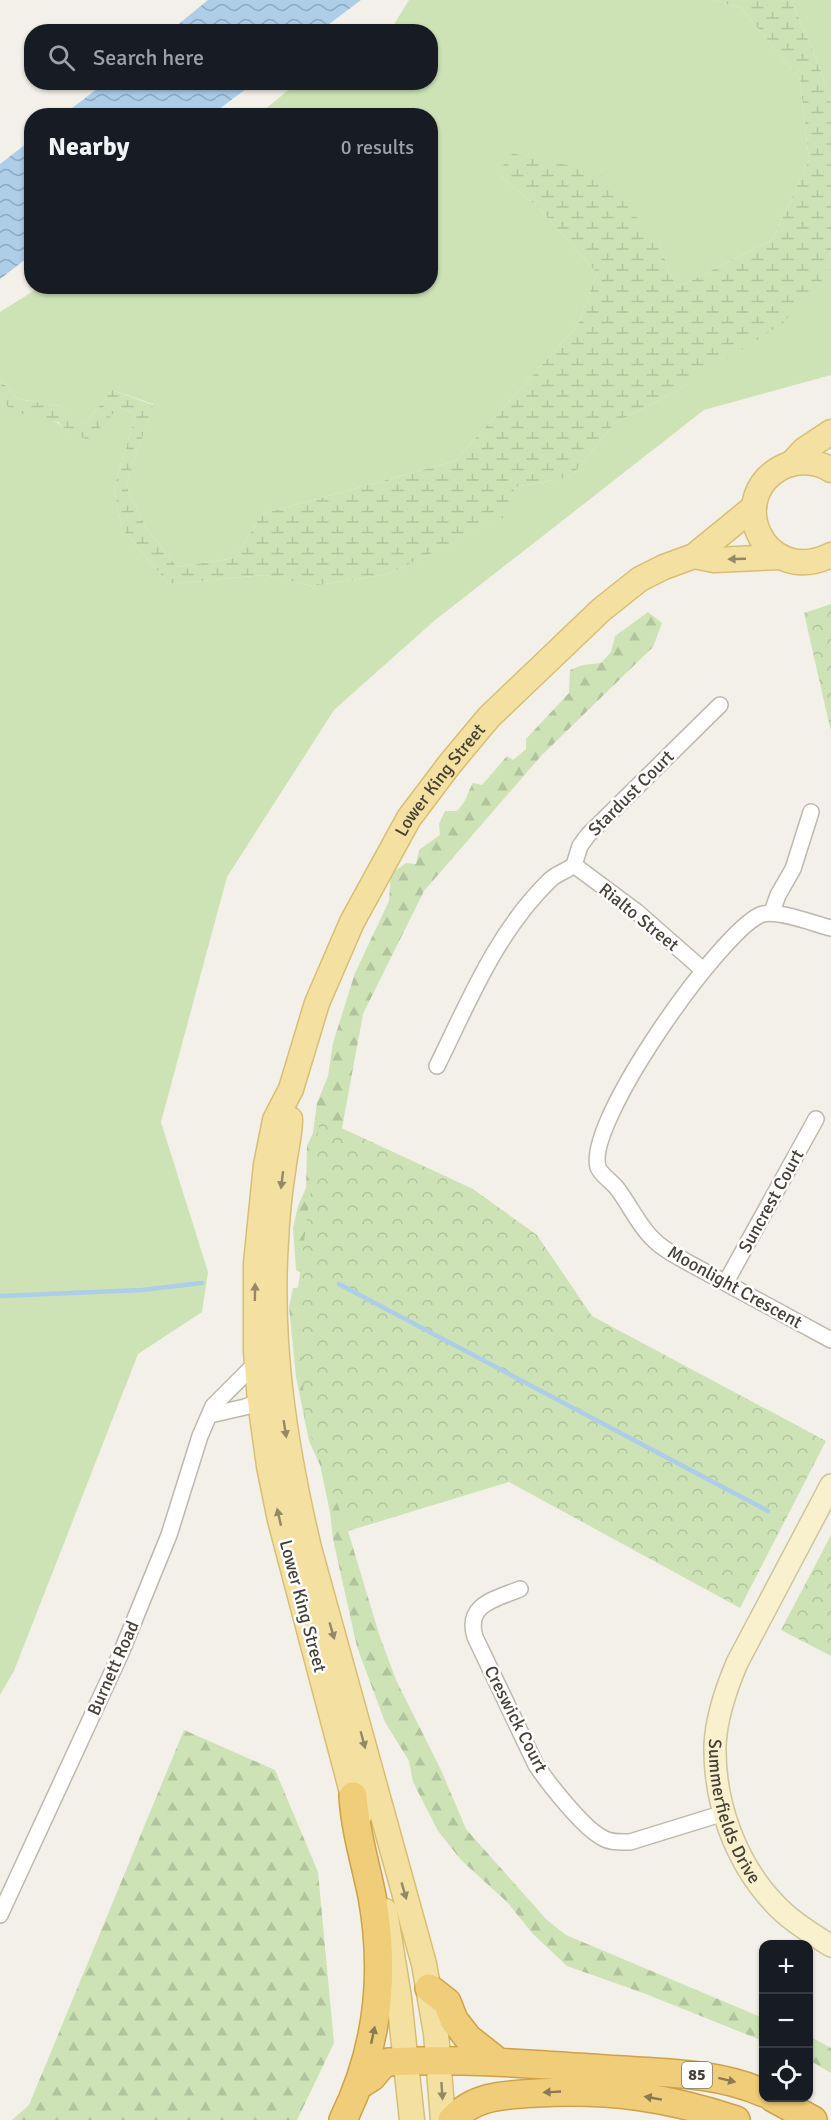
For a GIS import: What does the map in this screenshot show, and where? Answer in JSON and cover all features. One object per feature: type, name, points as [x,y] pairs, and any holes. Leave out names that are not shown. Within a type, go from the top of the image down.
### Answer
[{"type":"highway","points":[[343,2120],[358,2086],[373,2035],[379,1982],[372,1898],[354,1818],[353,1796]]},
{"type":"highway","points":[[429,1988],[447,2002],[454,2020],[464,2034],[496,2060]]},
{"type":"highway","name":"85","points":[[407,2061],[496,2060],[701,2075],[738,2083],[759,2091]]},
{"type":"highway","points":[[358,2086],[372,2077],[381,2065],[407,2061]]},
{"type":"highway","points":[[452,2120],[468,2105],[483,2099],[570,2091],[645,2096],[736,2120]]},
{"type":"highway","points":[[782,2102],[813,2120]]},
{"type":"main road","points":[[791,464],[804,450],[831,432]]},
{"type":"main road","points":[[780,557],[768,548],[759,536],[754,522],[754,507],[758,492],[777,470],[791,464],[816,463],[831,470]]},
{"type":"main road","name":"Lower King Street","points":[[412,2120],[394,1959],[384,1908],[362,1817],[353,1796],[280,1520],[269,1466],[260,1401],[267,1367],[276,1241],[290,1122],[291,1089],[314,1012],[352,922],[409,818],[449,765],[489,717],[601,610],[640,579],[694,556],[754,507]]},
{"type":"main road","name":"Lower King Street","points":[[694,556],[714,560],[780,557],[792,562],[806,563],[820,561],[831,555]]},
{"type":"main road","name":"Lower King Street","points":[[267,1367],[290,1456],[309,1548],[429,1988],[440,2061],[443,2120]]},
{"type":"street","name":"Stardust Court","points":[[574,866],[580,846],[588,835],[720,705]]},
{"type":"street","points":[[811,812],[793,869],[778,895],[772,912],[831,928]]},
{"type":"street","name":"Rialto Street","points":[[574,866],[637,912],[703,970]]},
{"type":"street","points":[[437,1066],[497,947],[548,882],[574,866]]},
{"type":"street","name":"Moonlight Crescent","points":[[772,912],[760,914],[703,970],[641,1058],[599,1138],[598,1167],[620,1191],[651,1238],[672,1253],[831,1340]]},
{"type":"street","name":"Suncrest Court","points":[[726,1282],[816,1119]]},
{"type":"street","name":"Burnett Road","points":[[0,1916],[121,1653],[169,1535],[200,1436],[213,1406],[220,1397],[237,1384],[267,1367]]},
{"type":"street","points":[[210,1415],[260,1401]]},
{"type":"street","name":"Summerfields Drive","points":[[831,1485],[737,1663],[726,1689],[715,1746],[717,1775],[724,1813],[743,1863],[774,1903],[802,1927],[831,1946]]},
{"type":"street","name":"Creswick Court","points":[[520,1588],[483,1604],[476,1613],[471,1626],[536,1765],[548,1782],[592,1831],[604,1839],[630,1842],[724,1813]]},
{"type":"green space","points":[[409,0],[712,0],[741,8],[800,79],[809,160],[773,239],[677,288],[658,243],[498,174],[539,208],[597,273],[578,325],[455,461],[262,514],[235,558],[177,567],[146,528],[126,486],[153,404],[112,390],[86,423],[73,422],[60,406],[18,399],[0,380],[0,312],[29,294],[438,294],[438,108],[267,108],[288,90],[438,90],[438,24],[394,24]]},
{"type":"green space","points":[[712,0],[791,0],[819,65],[831,104],[831,249],[826,276],[783,323],[685,386],[614,424],[571,477],[515,487],[503,518],[389,574],[312,586],[265,575],[169,584],[122,529],[114,488],[136,414],[119,407],[89,440],[70,433],[58,422],[38,420],[10,409],[0,398],[0,380],[18,399],[60,406],[73,421],[86,423],[112,390],[153,405],[126,486],[146,528],[177,567],[235,558],[262,514],[455,461],[578,325],[597,273],[539,208],[498,174],[511,153],[599,172],[658,243],[677,288],[773,239],[809,160],[800,79],[741,8]]},
{"type":"green space","points":[[791,0],[831,0],[831,104],[819,65]]},
{"type":"green space","points":[[831,249],[831,375],[704,410],[434,621],[334,710],[227,877],[161,1122],[208,1272],[202,1312],[138,1354],[14,1671],[0,1695],[0,398],[20,413],[57,423],[70,433],[119,407],[136,414],[114,488],[122,529],[169,584],[265,575],[312,586],[389,574],[502,518],[515,487],[571,477],[614,424],[685,386],[826,276]]},
{"type":"green space","points":[[831,604],[831,732],[804,613]]},
{"type":"green space","points":[[648,612],[662,623],[653,647],[541,756],[424,891],[363,1014],[342,1128],[337,1135],[314,1281],[296,1270],[293,1228],[298,1206],[306,1188],[307,1146],[313,1133],[317,1103],[328,1076],[333,1043],[355,973],[389,901],[391,874],[406,863],[416,864],[419,850],[440,835],[439,824],[445,811],[457,811],[473,783],[482,785],[507,756],[513,760],[526,749],[526,739],[569,693],[570,670],[583,665],[601,663],[611,652],[615,636]]},
{"type":"green space","points":[[320,1118],[473,1189],[537,1235],[592,1316],[826,1441],[740,1608],[509,1482],[348,1531],[305,1421],[298,1288]]},
{"type":"green space","points":[[307,1287],[348,1531],[379,1634],[396,1680],[441,1770],[466,1829],[547,1920],[566,1935],[759,2016],[759,2039],[646,1994],[567,1966],[533,1934],[507,1902],[461,1860],[438,1831],[413,1782],[409,1761],[385,1722],[357,1647],[333,1539],[320,1465],[309,1441],[296,1377],[289,1307],[293,1288]]},
{"type":"green space","points":[[831,1535],[831,1656],[781,1630]]},
{"type":"green space","points":[[184,1730],[275,1770],[318,1872],[334,2043],[297,2120],[12,2120],[29,2105]]},
{"type":"green space","points":[[813,2038],[831,2048],[831,2073],[813,2062]]},
{"type":"water","points":[[208,0],[361,0],[329,24],[179,24]]},
{"type":"water","points":[[96,90],[245,90],[220,108],[72,108]]},
{"type":"water","points":[[24,145],[24,260],[0,279],[0,164]]},
{"type":"waterway","points":[[0,1296],[142,1290],[202,1283]]},
{"type":"waterway","points":[[339,1284],[768,1511]]}]
